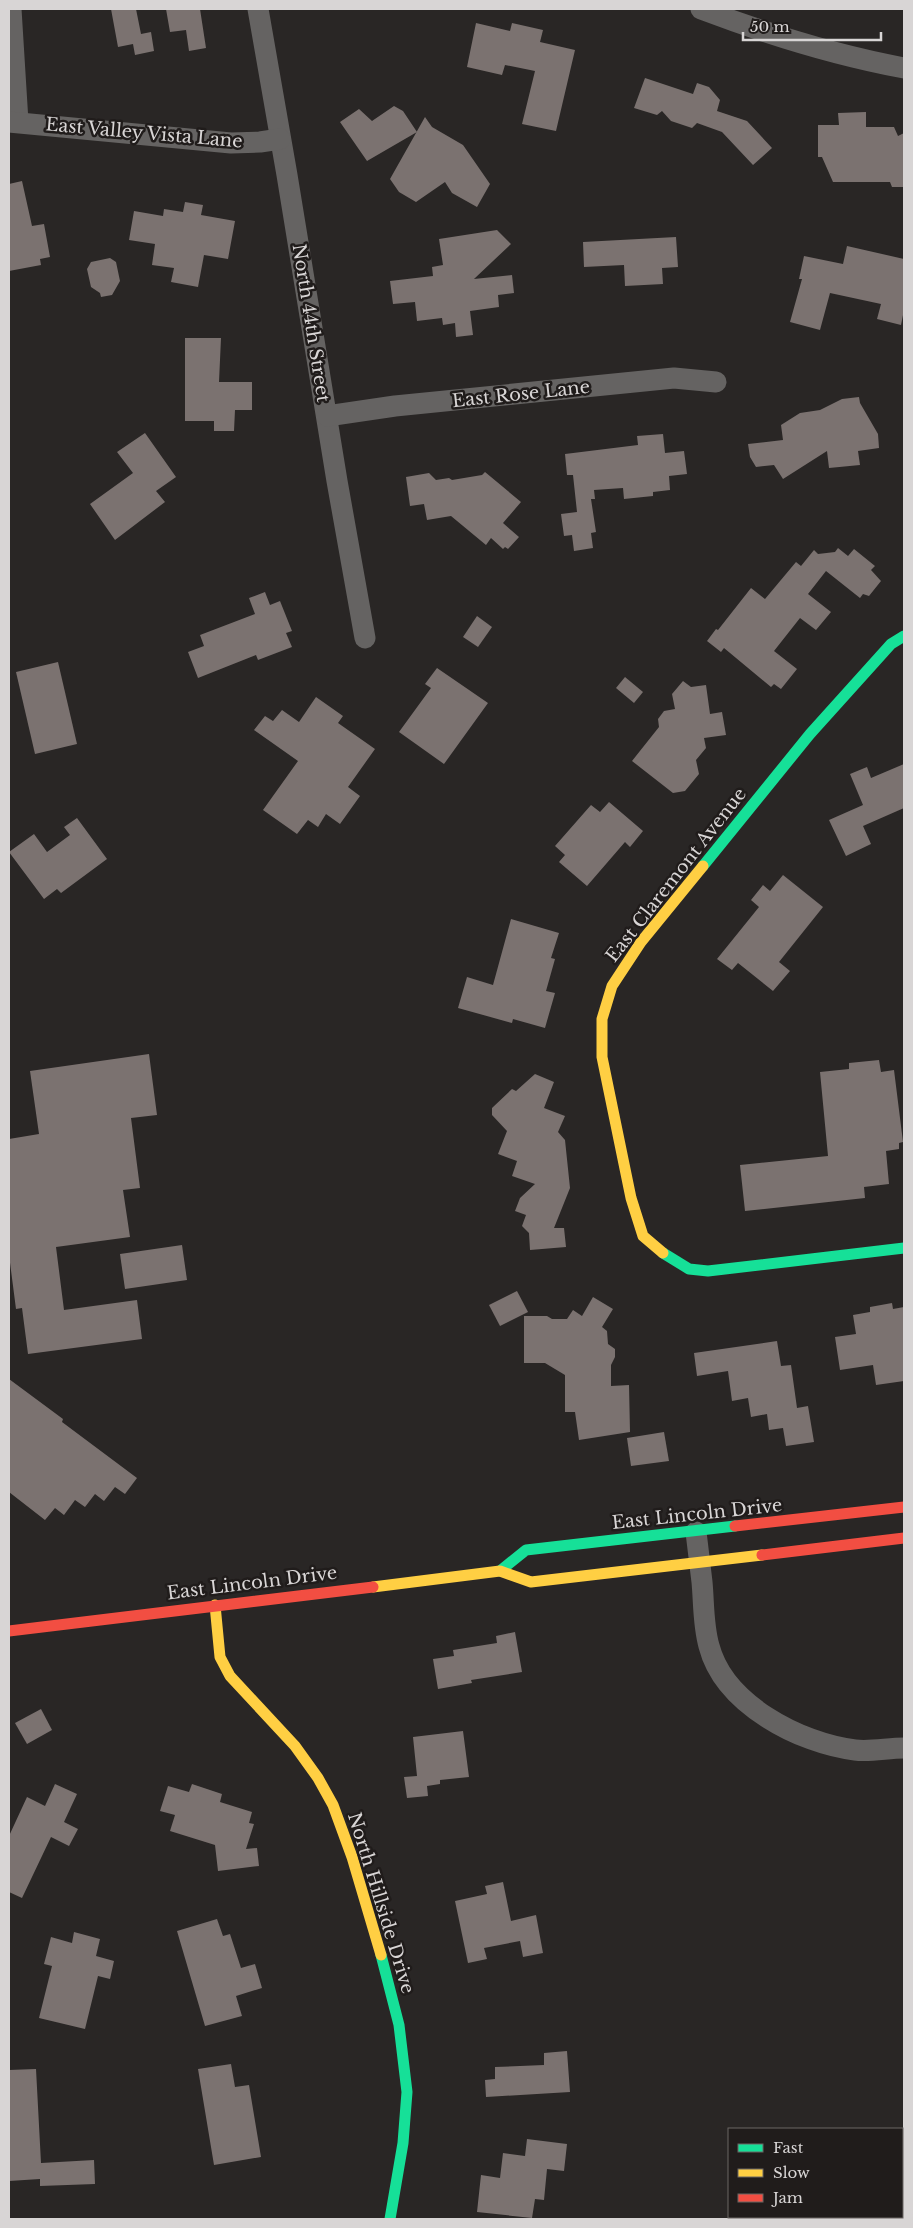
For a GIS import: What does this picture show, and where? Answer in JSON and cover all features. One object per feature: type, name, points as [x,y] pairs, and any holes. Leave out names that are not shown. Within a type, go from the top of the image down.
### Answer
[{"type":"street","points":[[11,9],[13,122]]},
{"type":"street","name":"North 44th Street","points":[[258,9],[365,638]]},
{"type":"street","points":[[701,9],[756,30],[811,47],[904,68]]},
{"type":"street","name":"East Valley Vista Lane","points":[[13,122],[231,143],[260,142],[280,138]]},
{"type":"street","name":"East Rose Lane","points":[[327,416],[387,407],[674,378],[716,382]]},
{"type":"street","name":"East Claremont Avenue","points":[[904,636],[891,644],[810,734],[641,942],[612,986],[602,1019],[602,1057],[631,1198],[643,1236],[656,1249],[689,1269],[708,1271],[904,1248]]},
{"type":"street","name":"East Lincoln Drive","points":[[500,1572],[526,1550],[904,1507]]},
{"type":"street","points":[[696,1532],[704,1619],[709,1647],[719,1672],[733,1690],[753,1707],[783,1726],[826,1743],[856,1750],[904,1748]]},
{"type":"street","name":"East Lincoln Drive","points":[[9,1631],[500,1572],[531,1582],[904,1538]]},
{"type":"street","name":"North Hillside Drive","points":[[215,1605],[220,1657],[230,1676],[295,1746],[333,1805],[355,1865],[380,1949],[399,2025],[407,2092],[403,2143],[390,2219]]},
{"type":"building","points":[[111,9],[136,9],[141,34],[151,32],[154,51],[135,55],[133,44],[118,47]]},
{"type":"building","points":[[166,9],[200,9],[206,48],[189,51],[186,30],[170,32]]},
{"type":"building","points":[[476,23],[510,31],[512,23],[543,30],[540,42],[575,50],[556,131],[522,124],[535,71],[505,65],[502,75],[467,67]]},
{"type":"building","points":[[645,78],[693,94],[697,83],[709,87],[720,100],[717,111],[747,121],[772,148],[753,165],[722,132],[697,123],[692,128],[671,121],[662,111],[657,115],[634,108]]},
{"type":"building","points":[[394,106],[403,111],[417,132],[367,161],[340,122],[359,109],[372,121]]},
{"type":"building","points":[[866,112],[866,127],[894,127],[898,136],[904,133],[904,187],[892,187],[890,182],[833,182],[822,157],[818,157],[818,125],[839,125],[838,113]]},
{"type":"building","points":[[425,117],[432,127],[463,145],[490,184],[477,207],[452,193],[445,182],[416,202],[399,192],[390,179]]},
{"type":"building","points":[[22,181],[32,226],[44,224],[50,257],[40,259],[41,265],[9,271],[9,184]]},
{"type":"building","points":[[185,202],[203,205],[201,215],[235,221],[228,259],[204,255],[198,287],[171,282],[174,268],[152,265],[155,244],[129,240],[134,211],[163,216],[164,209],[183,212]]},
{"type":"building","points":[[497,230],[511,244],[474,279],[512,275],[514,293],[498,295],[499,307],[470,311],[473,335],[456,337],[455,323],[443,325],[442,318],[417,321],[415,302],[393,304],[390,281],[433,276],[432,267],[443,265],[439,239]]},
{"type":"building","points":[[676,237],[678,267],[662,268],[663,284],[625,286],[624,265],[584,267],[583,242]]},
{"type":"building","points":[[847,246],[904,259],[904,310],[901,325],[877,319],[881,304],[830,293],[820,330],[790,322],[802,279],[799,279],[804,256],[843,264]]},
{"type":"building","points":[[110,258],[116,262],[120,281],[112,295],[101,297],[100,293],[91,287],[87,269],[91,262]]},
{"type":"building","points":[[185,338],[221,338],[219,382],[252,382],[252,410],[235,410],[234,431],[214,431],[214,421],[185,421]]},
{"type":"building","points":[[859,397],[860,403],[878,434],[879,448],[858,451],[860,465],[829,468],[827,451],[783,479],[774,465],[756,467],[750,457],[748,444],[783,440],[781,425],[800,413],[820,410],[842,399]]},
{"type":"building","points":[[145,433],[176,477],[156,491],[165,502],[115,540],[90,504],[133,473],[117,452]]},
{"type":"building","points":[[663,434],[665,453],[684,451],[687,474],[669,476],[670,490],[653,492],[653,496],[624,499],[623,488],[594,490],[595,499],[591,499],[596,532],[591,533],[593,548],[574,551],[572,535],[564,536],[561,514],[577,512],[573,475],[567,475],[565,454],[638,445],[637,436]]},
{"type":"building","points":[[485,472],[521,502],[503,523],[519,537],[508,549],[505,547],[503,549],[491,538],[486,545],[451,516],[427,520],[424,504],[410,506],[406,477],[429,473],[436,480],[449,478],[452,480],[482,475]]},
{"type":"building","points":[[838,548],[848,556],[854,549],[875,566],[871,570],[881,581],[869,596],[863,594],[860,598],[826,571],[808,594],[831,612],[816,630],[800,618],[774,651],[797,669],[781,689],[774,684],[771,687],[724,648],[721,652],[707,641],[751,588],[765,599],[796,562],[801,566],[814,550],[818,554],[835,552]]},
{"type":"building","points":[[265,592],[270,605],[280,601],[292,631],[286,633],[292,647],[258,660],[256,655],[198,678],[188,652],[204,646],[200,635],[255,614],[249,598]]},
{"type":"building","points":[[477,616],[492,627],[478,647],[463,637]]},
{"type":"building","points":[[58,662],[77,744],[35,754],[16,672]]},
{"type":"building","points":[[437,668],[488,703],[444,764],[399,732],[431,688],[425,684]]},
{"type":"building","points":[[625,677],[643,692],[634,703],[616,688]]},
{"type":"building","points":[[683,681],[691,687],[706,685],[710,714],[722,712],[726,735],[704,738],[706,748],[696,760],[699,774],[685,791],[673,793],[632,761],[659,727],[658,719],[664,711],[675,709],[672,694]]},
{"type":"building","points":[[316,697],[343,716],[338,723],[375,749],[348,787],[360,796],[340,824],[326,814],[318,827],[308,820],[297,834],[263,810],[298,761],[254,730],[265,716],[273,721],[282,710],[299,722]]},
{"type":"building","points":[[904,764],[904,808],[863,826],[871,844],[846,856],[829,820],[863,805],[850,774],[867,767],[871,778]]},
{"type":"building","points":[[609,802],[643,831],[630,847],[625,842],[587,886],[559,862],[565,855],[555,846],[591,805],[600,812]]},
{"type":"building","points":[[77,818],[107,859],[61,893],[57,889],[44,899],[9,852],[34,834],[47,852],[70,835],[64,827]]},
{"type":"building","points":[[783,875],[823,907],[779,962],[790,971],[773,991],[738,963],[732,970],[717,959],[759,907],[751,900],[763,885],[770,891]]},
{"type":"building","points":[[511,919],[559,933],[551,958],[555,959],[546,991],[555,993],[545,1028],[513,1019],[512,1023],[458,1008],[467,977],[493,985]]},
{"type":"building","points":[[149,1054],[157,1115],[131,1118],[140,1188],[123,1190],[130,1237],[56,1247],[64,1310],[137,1300],[142,1339],[28,1354],[22,1308],[16,1309],[9,1255],[9,1139],[39,1134],[30,1071]]},
{"type":"building","points":[[879,1060],[881,1072],[894,1070],[903,1142],[899,1143],[899,1149],[886,1151],[889,1184],[864,1187],[865,1198],[745,1211],[740,1165],[828,1156],[820,1072],[849,1069],[849,1063]]},
{"type":"building","points":[[535,1074],[554,1082],[544,1108],[565,1116],[558,1132],[565,1140],[570,1188],[554,1228],[564,1228],[566,1247],[530,1250],[529,1233],[522,1226],[526,1215],[515,1211],[520,1198],[535,1184],[512,1176],[517,1161],[498,1154],[507,1131],[492,1115],[492,1108],[512,1089],[516,1091]]},
{"type":"building","points":[[182,1245],[187,1280],[125,1289],[120,1254]]},
{"type":"building","points":[[517,1291],[528,1312],[500,1326],[489,1305]]},
{"type":"building","points":[[593,1297],[613,1309],[602,1327],[607,1331],[608,1344],[615,1349],[615,1357],[611,1365],[611,1386],[629,1385],[630,1432],[579,1440],[575,1412],[565,1412],[565,1375],[545,1363],[524,1363],[524,1316],[547,1316],[552,1319],[567,1319],[573,1310],[582,1316]]},
{"type":"building","points":[[892,1303],[893,1309],[904,1307],[904,1381],[876,1385],[873,1365],[840,1370],[835,1337],[856,1334],[853,1315],[870,1312],[870,1307]]},
{"type":"building","points":[[777,1341],[781,1366],[791,1365],[797,1408],[808,1406],[814,1442],[786,1446],[783,1428],[769,1430],[767,1414],[751,1417],[748,1398],[732,1401],[728,1371],[697,1376],[694,1353]]},
{"type":"building","points":[[9,1379],[63,1419],[62,1422],[137,1478],[125,1494],[115,1487],[104,1501],[95,1494],[85,1507],[75,1500],[64,1515],[55,1508],[45,1520],[9,1492]]},
{"type":"building","points":[[664,1432],[669,1461],[631,1466],[627,1438]]},
{"type":"building","points":[[515,1632],[522,1672],[471,1680],[472,1683],[438,1689],[433,1659],[454,1656],[453,1650],[497,1643],[496,1636]]},
{"type":"building","points":[[41,1709],[52,1730],[27,1744],[15,1723]]},
{"type":"building","points":[[463,1731],[469,1777],[440,1780],[440,1784],[427,1786],[428,1796],[407,1798],[404,1777],[417,1776],[413,1737]]},
{"type":"building","points":[[55,1784],[77,1794],[64,1822],[78,1829],[69,1846],[51,1837],[22,1898],[9,1892],[9,1836],[27,1797],[45,1806]]},
{"type":"building","points":[[192,1784],[222,1794],[220,1802],[252,1812],[249,1823],[254,1824],[246,1849],[257,1848],[259,1866],[218,1871],[215,1845],[170,1831],[175,1815],[160,1811],[168,1786],[189,1792]]},
{"type":"building","points":[[503,1882],[511,1921],[536,1915],[543,1953],[523,1957],[520,1941],[484,1948],[487,1959],[468,1963],[455,1901],[487,1894],[485,1886]]},
{"type":"building","points":[[217,1919],[223,1936],[230,1934],[241,1968],[255,1964],[262,1988],[236,1996],[242,2016],[205,2026],[177,1931]]},
{"type":"building","points":[[74,1932],[100,1939],[96,1956],[114,1961],[110,1979],[98,1976],[85,2029],[39,2018],[52,1966],[44,1964],[51,1937],[72,1943]]},
{"type":"building","points":[[567,2051],[570,2092],[486,2097],[485,2080],[495,2079],[495,2067],[544,2065],[544,2053]]},
{"type":"building","points":[[231,2064],[235,2087],[249,2085],[261,2157],[214,2165],[198,2069]]},
{"type":"building","points":[[36,2069],[41,2163],[94,2160],[95,2184],[40,2186],[40,2179],[9,2181],[9,2070]]},
{"type":"building","points":[[527,2139],[567,2144],[564,2171],[547,2169],[544,2200],[535,2199],[532,2218],[477,2212],[481,2175],[500,2178],[503,2153],[525,2156]]},
{"type":"traffic: fast","points":[[703,866],[810,734],[891,644],[904,636]]},
{"type":"traffic: fast","points":[[663,1253],[689,1269],[708,1271],[904,1248]]},
{"type":"traffic: fast","points":[[500,1571],[526,1550],[735,1526]]},
{"type":"traffic: fast","points":[[381,1955],[399,2025],[407,2092],[403,2143],[390,2219]]},
{"type":"traffic: slow","points":[[663,1253],[643,1236],[631,1198],[602,1057],[602,1019],[612,986],[641,942],[703,866]]},
{"type":"traffic: slow","points":[[373,1587],[500,1571],[531,1582],[762,1555]]},
{"type":"traffic: slow","points":[[215,1605],[220,1657],[230,1676],[295,1746],[318,1778],[333,1805],[352,1857],[381,1955]]},
{"type":"traffic: jam","points":[[735,1526],[904,1507]]},
{"type":"traffic: jam","points":[[762,1555],[904,1538]]},
{"type":"traffic: jam","points":[[9,1631],[373,1587]]}]
